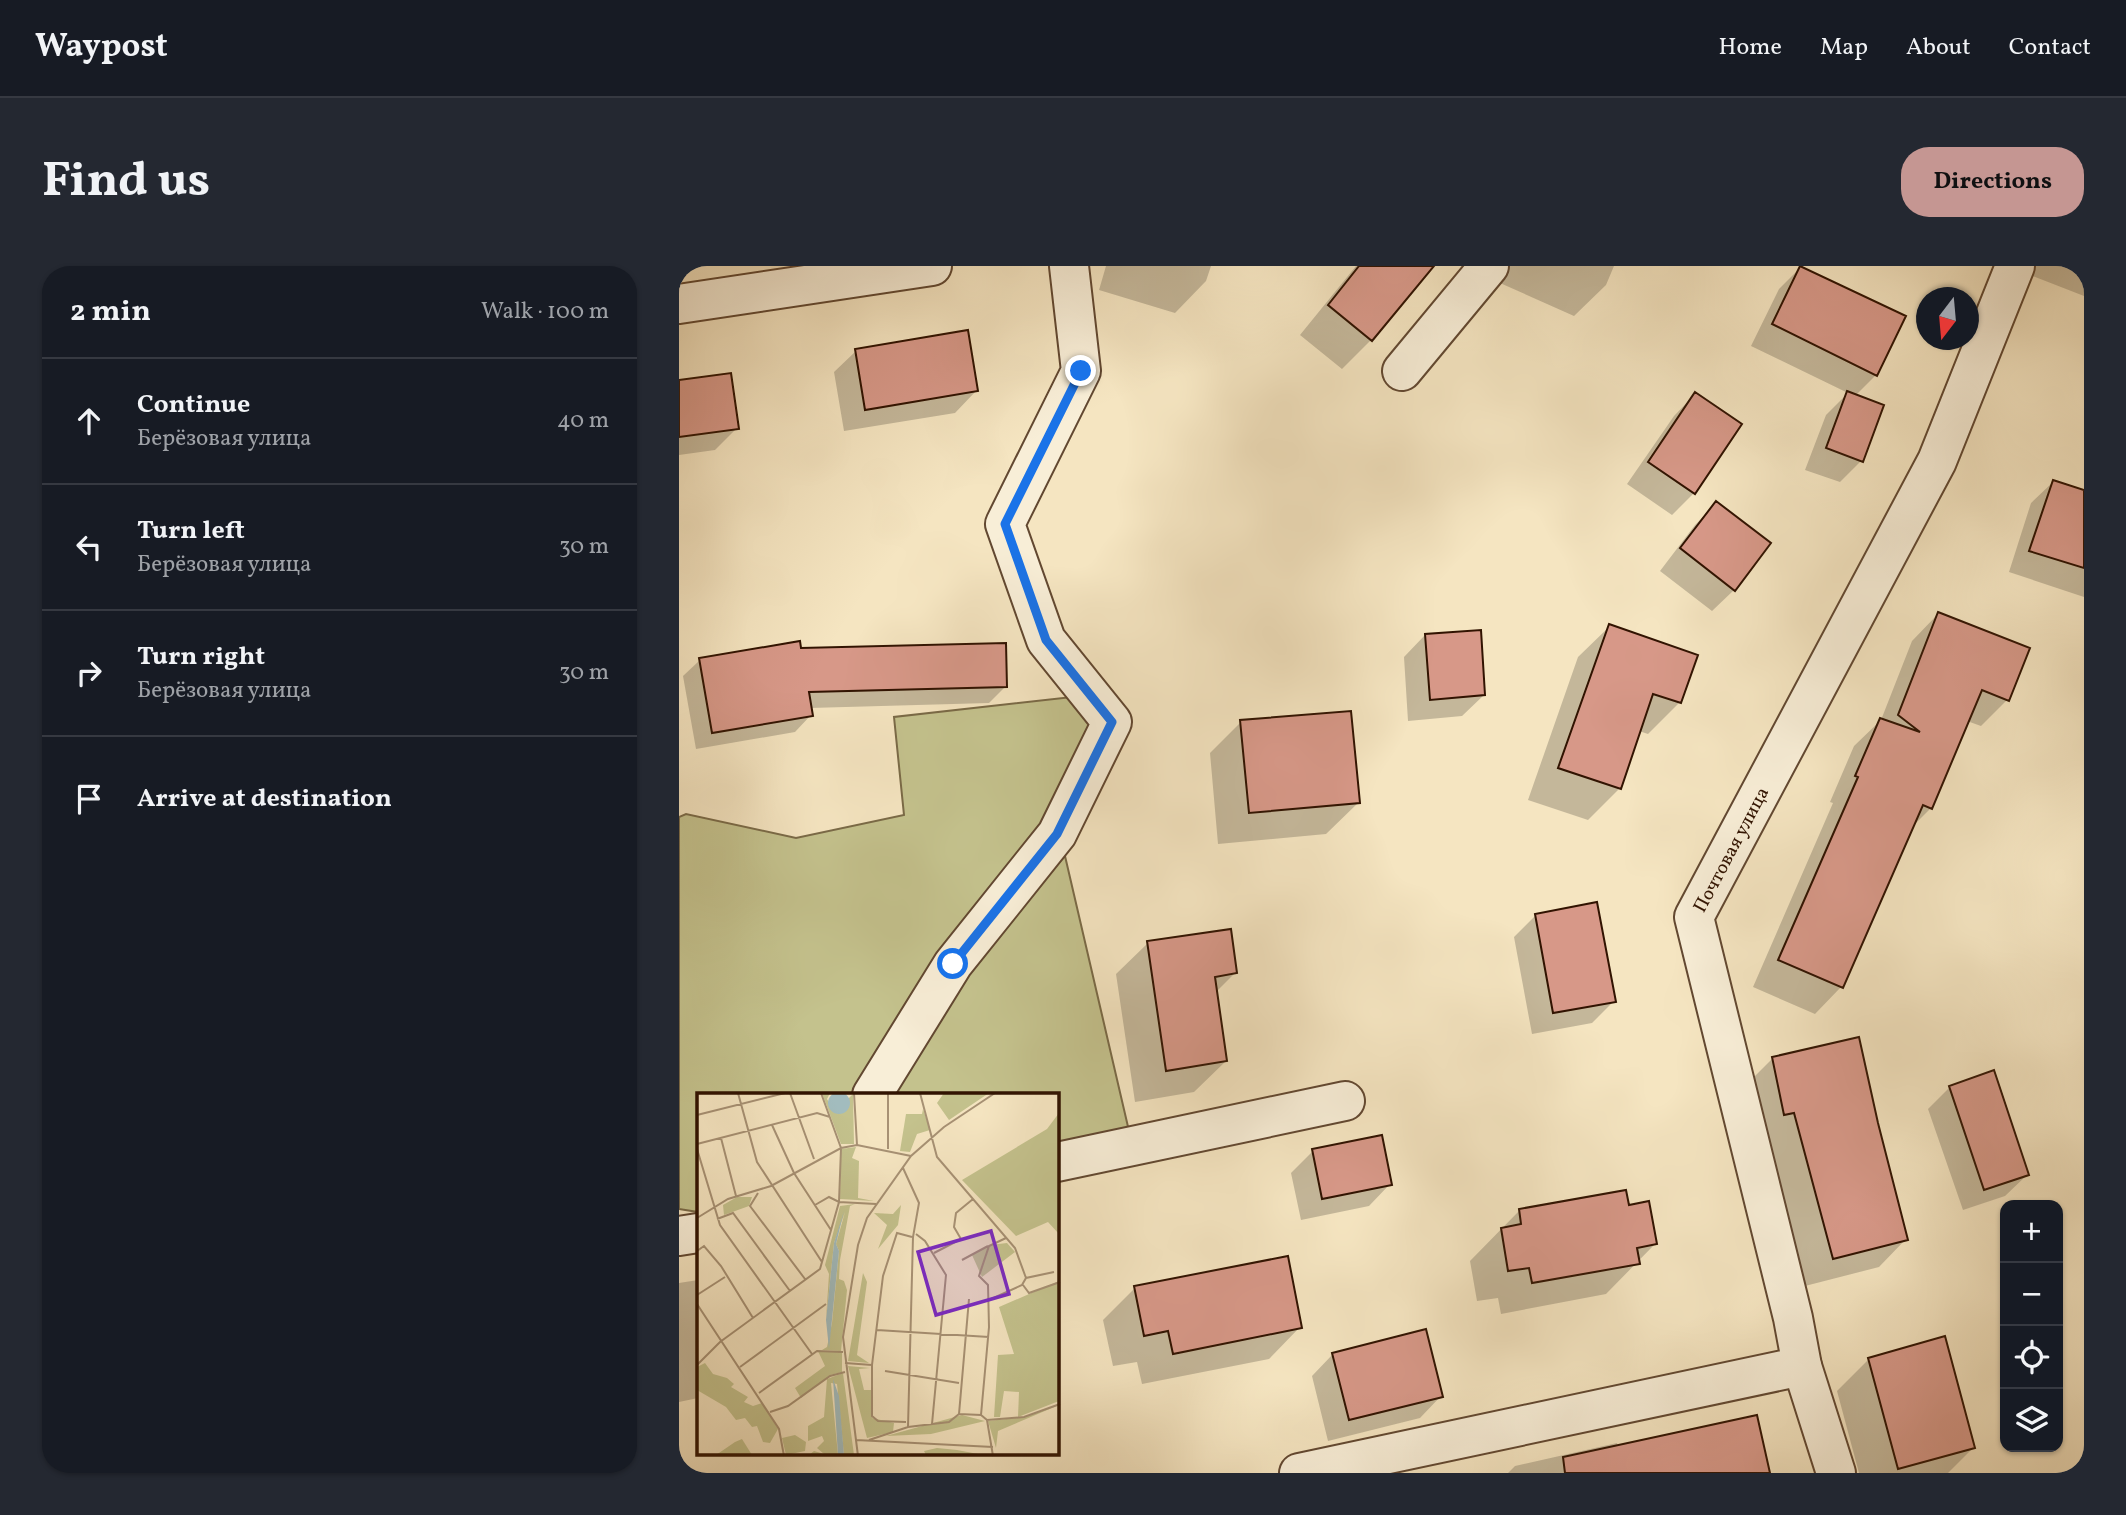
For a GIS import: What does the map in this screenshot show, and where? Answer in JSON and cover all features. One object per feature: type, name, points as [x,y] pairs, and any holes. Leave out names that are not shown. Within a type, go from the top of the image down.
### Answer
[{"type":"street","points":[[679,304],[932,266]]},
{"type":"street","points":[[873,1093],[953,964],[1057,834],[1112,722],[1046,640],[1005,524],[1081,371],[1069,266]]},
{"type":"street","points":[[1402,371],[1489,266]]},
{"type":"street","name":"Почтовая улица","points":[[1836,1473],[1802,1366],[1793,1318],[1694,917],[1937,461],[2015,266]]},
{"type":"street","points":[[1059,1162],[1345,1101]]},
{"type":"street","points":[[679,1236],[697,1233]]},
{"type":"street","points":[[1299,1473],[1802,1366]]},
{"type":"shaded area","points":[[1072,697],[1097,725],[1046,828],[858,1093],[697,1093],[697,1212],[679,1209],[679,817],[686,814],[796,838],[904,815],[894,717]]},
{"type":"shaded area","points":[[1065,856],[1129,1131],[1059,1148],[1059,1093],[881,1093],[964,962]]},
{"type":"building","points":[[1359,266],[1434,266],[1372,341],[1328,305]]},
{"type":"building","points":[[1800,266],[1906,316],[1877,376],[1772,324]]},
{"type":"building","points":[[968,330],[978,391],[865,410],[855,349]]},
{"type":"building","points":[[731,373],[739,429],[679,437],[679,380]]},
{"type":"building","points":[[1847,391],[1884,405],[1863,462],[1826,448]]},
{"type":"building","points":[[1695,392],[1742,424],[1695,494],[1648,462]]},
{"type":"building","points":[[2053,480],[2084,490],[2084,568],[2029,551]]},
{"type":"building","points":[[1716,501],[1771,543],[1735,591],[1680,548]]},
{"type":"building","points":[[1938,612],[2030,648],[2009,701],[1982,690],[1932,809],[1923,805],[1843,988],[1778,960],[1858,777],[1855,776],[1880,718],[1920,732],[1898,715]]},
{"type":"building","points":[[1609,624],[1698,655],[1681,703],[1653,694],[1621,789],[1558,768]]},
{"type":"building","points":[[1481,630],[1485,695],[1430,700],[1425,634]]},
{"type":"building","points":[[800,641],[801,648],[1006,643],[1007,687],[809,692],[813,716],[712,733],[699,658]]},
{"type":"building","points":[[1351,711],[1360,803],[1249,813],[1240,720]]},
{"type":"building","points":[[1597,902],[1616,1002],[1553,1013],[1535,914]]},
{"type":"building","points":[[1231,929],[1237,973],[1215,977],[1227,1061],[1166,1071],[1147,941]]},
{"type":"building","points":[[1859,1037],[1908,1240],[1833,1259],[1794,1113],[1784,1115],[1772,1057]]},
{"type":"building","points":[[1994,1070],[2029,1175],[1984,1190],[1949,1086]]},
{"type":"building","points":[[1382,1135],[1392,1185],[1322,1199],[1312,1149]]},
{"type":"building","points":[[1626,1190],[1629,1205],[1649,1201],[1657,1244],[1637,1248],[1640,1264],[1532,1283],[1529,1268],[1508,1271],[1501,1228],[1521,1224],[1519,1209]]},
{"type":"building","points":[[1288,1256],[1302,1328],[1173,1354],[1168,1331],[1144,1336],[1134,1286]]},
{"type":"building","points":[[1426,1329],[1443,1397],[1349,1420],[1332,1353]]},
{"type":"building","points":[[1945,1336],[1975,1448],[1898,1469],[1868,1358]]},
{"type":"building","points":[[1757,1415],[1770,1473],[1565,1473],[1563,1457]]},
{"type":"route","points":[[953,964],[1057,834],[1112,722],[1046,640],[1005,524],[1081,371]]}]
